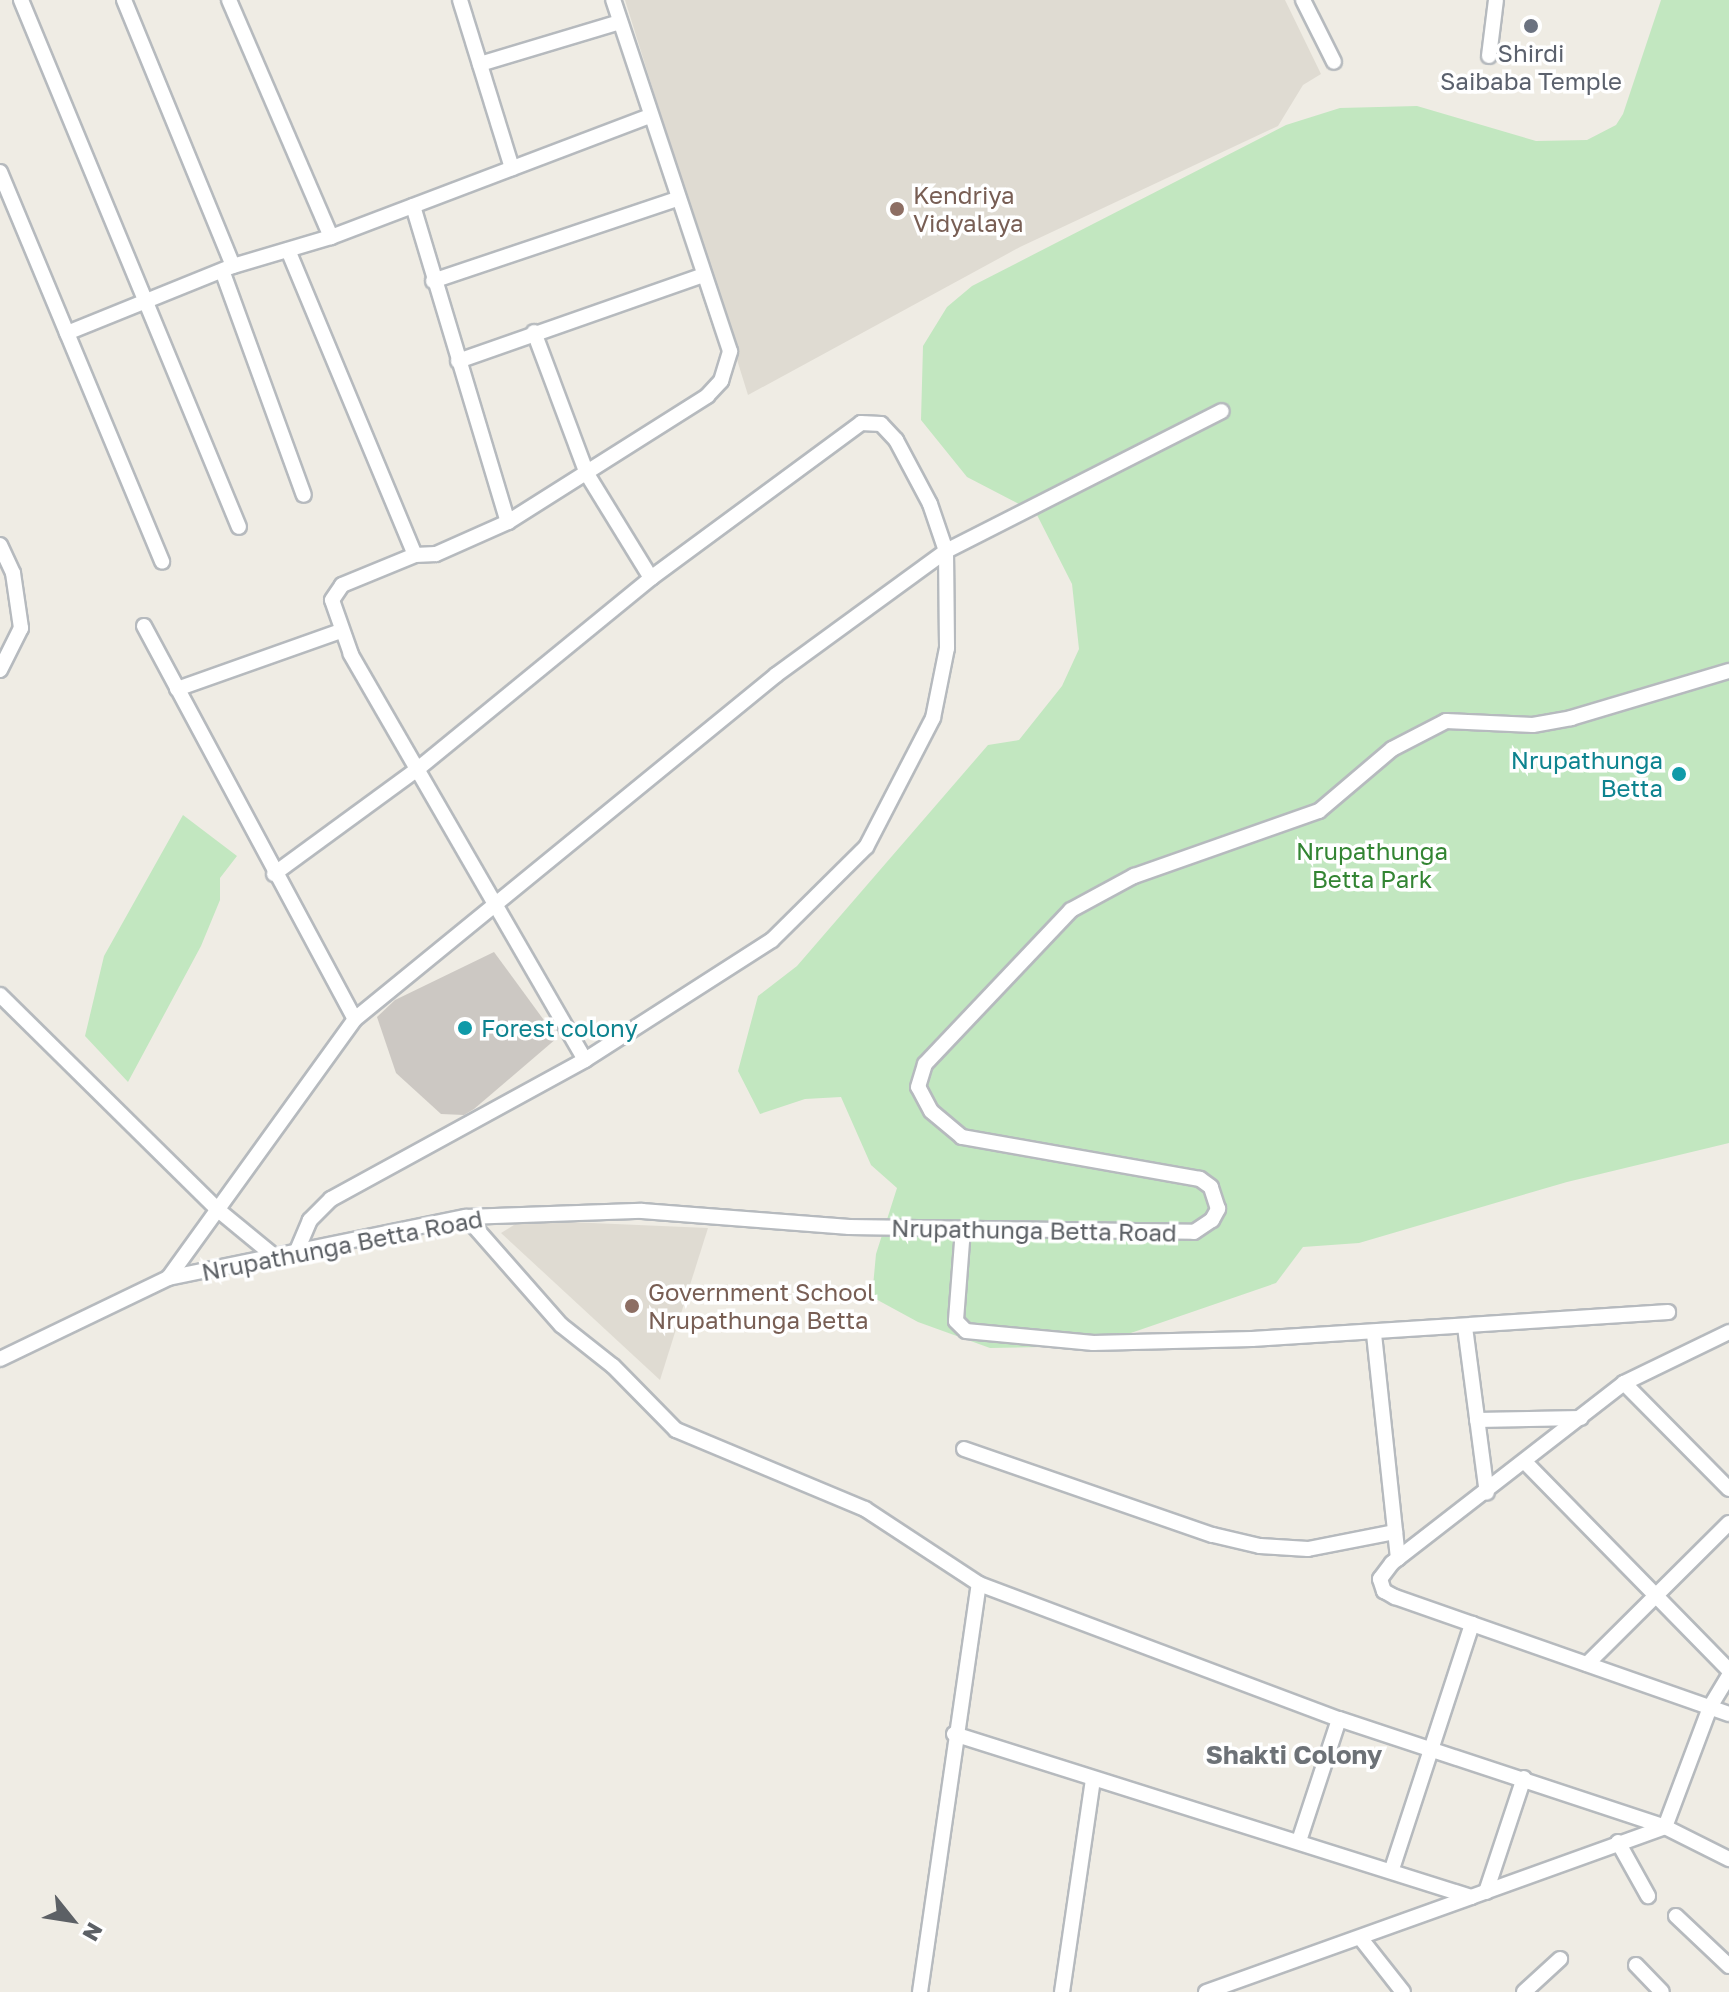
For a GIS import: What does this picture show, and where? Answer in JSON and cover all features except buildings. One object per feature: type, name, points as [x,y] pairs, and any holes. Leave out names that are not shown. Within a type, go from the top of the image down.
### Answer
[{"type":"street","points":[[21,0],[239,527]]},
{"type":"street","points":[[124,0],[228,270],[304,495]]},
{"type":"street","points":[[229,0],[331,237]]},
{"type":"street","points":[[460,0],[512,168]]},
{"type":"street","points":[[585,1060],[497,900],[341,631],[332,600],[337,588],[415,555],[436,554],[508,522],[707,396],[721,381],[730,351],[701,276],[613,0]]},
{"type":"street","points":[[1303,0],[1334,62]]},
{"type":"street","points":[[1489,56],[1496,0]]},
{"type":"street","points":[[480,64],[620,22]]},
{"type":"street","points":[[67,333],[143,300],[331,237],[650,116]]},
{"type":"street","points":[[0,172],[162,562]]},
{"type":"street","points":[[433,281],[677,199]]},
{"type":"street","points":[[413,206],[433,281],[508,522]]},
{"type":"street","points":[[288,250],[415,555]]},
{"type":"street","points":[[458,361],[701,276]]},
{"type":"street","points":[[534,332],[587,474],[651,578]]},
{"type":"street","points":[[168,1278],[355,1019],[497,900],[776,675],[946,551],[1222,411]]},
{"type":"street","points":[[274,874],[419,768],[651,578],[870,421],[896,440],[930,504],[946,551],[943,685],[912,763],[866,847],[772,940],[585,1060],[331,1199],[310,1220],[297,1251]]},
{"type":"street","points":[[0,546],[13,573],[21,628],[0,670]]},
{"type":"street","points":[[144,626],[274,874],[355,1019]]},
{"type":"street","points":[[177,689],[341,631]]},
{"type":"street","name":"Nrupathunga Betta Road","points":[[0,1359],[168,1278],[466,1217],[642,1211],[849,1227],[1194,1232],[1212,1220],[1218,1209],[1211,1187],[1200,1179],[962,1137],[931,1111],[918,1087],[937,1048],[1071,910],[1134,876],[1319,811],[1392,749],[1446,721],[1533,725],[1571,718],[1729,671]]},
{"type":"street","points":[[0,995],[218,1209],[274,1256]]},
{"type":"street","points":[[466,1217],[561,1325],[613,1366],[676,1430],[865,1509],[979,1584],[1339,1719],[1665,1827],[1729,1859]]},
{"type":"street","points":[[963,1229],[956,1321],[966,1331],[1093,1343],[1374,1334],[1668,1312]]},
{"type":"street","points":[[1465,1327],[1487,1493]]},
{"type":"street","points":[[1729,1332],[1624,1383],[1487,1493],[1398,1559],[1380,1579],[1384,1591],[1729,1714]]},
{"type":"street","points":[[1374,1334],[1398,1559]]},
{"type":"street","points":[[1624,1383],[1729,1489]]},
{"type":"street","points":[[1477,1420],[1581,1418]]},
{"type":"street","points":[[964,1449],[1213,1535],[1260,1546],[1308,1549],[1395,1532]]},
{"type":"street","points":[[1525,1462],[1657,1594],[1729,1672],[1710,1707],[1665,1827]]},
{"type":"street","points":[[1587,1664],[1729,1523]]},
{"type":"street","points":[[920,1992],[954,1734],[979,1584]]},
{"type":"street","points":[[1392,1869],[1472,1624]]},
{"type":"street","points":[[1299,1841],[1339,1719]]},
{"type":"street","points":[[954,1734],[1093,1779],[1478,1894]]},
{"type":"street","points":[[1478,1894],[1524,1778]]},
{"type":"street","points":[[1062,1992],[1093,1779]]},
{"type":"street","points":[[1206,1992],[1248,1986],[1478,1894],[1665,1827]]},
{"type":"street","points":[[1618,1842],[1648,1896]]},
{"type":"street","points":[[1676,1916],[1729,1966]]},
{"type":"street","points":[[1362,1940],[1403,1992]]},
{"type":"street","points":[[1524,1992],[1560,1959]]},
{"type":"street","points":[[1636,1965],[1662,1992]]},
{"type":"shaded area","name":"Kendriya Vidyalaya","points":[[625,0],[1285,0],[1321,74],[1303,85],[1278,126],[1020,247],[748,395]]},
{"type":"shaded area","name":"Government School Nrupathunga Betta","points":[[522,1220],[708,1228],[660,1380],[501,1233]]},
{"type":"green space","name":"Nrupathunga Betta Park","points":[[1661,0],[1729,0],[1729,1143],[1567,1182],[1359,1243],[1303,1247],[1276,1283],[1093,1346],[990,1348],[918,1322],[872,1297],[876,1254],[897,1188],[871,1165],[841,1097],[805,1099],[760,1114],[738,1071],[758,996],[797,966],[988,745],[1019,740],[1062,686],[1079,649],[1072,584],[1036,513],[967,477],[921,420],[923,346],[947,307],[972,286],[1286,125],[1340,108],[1417,106],[1536,141],[1587,140],[1616,125],[1623,114]]},
{"type":"green space","points":[[183,815],[237,856],[220,878],[220,900],[201,946],[128,1082],[85,1036],[104,956]]},
{"type":"place","name":"Shirdi Saibaba Temple","points":[[1531,26]]},
{"type":"place","name":"Kendriya Vidyalaya","points":[[897,209]]},
{"type":"place","name":"Nrupathunga Betta","points":[[1679,774]]},
{"type":"place","name":"Forest colony","points":[[465,1028]]},
{"type":"place","name":"Government School Nrupathunga Betta","points":[[632,1306]]},
{"type":"district","name":"Shakti Colony","points":[[1294,1755]]}]
